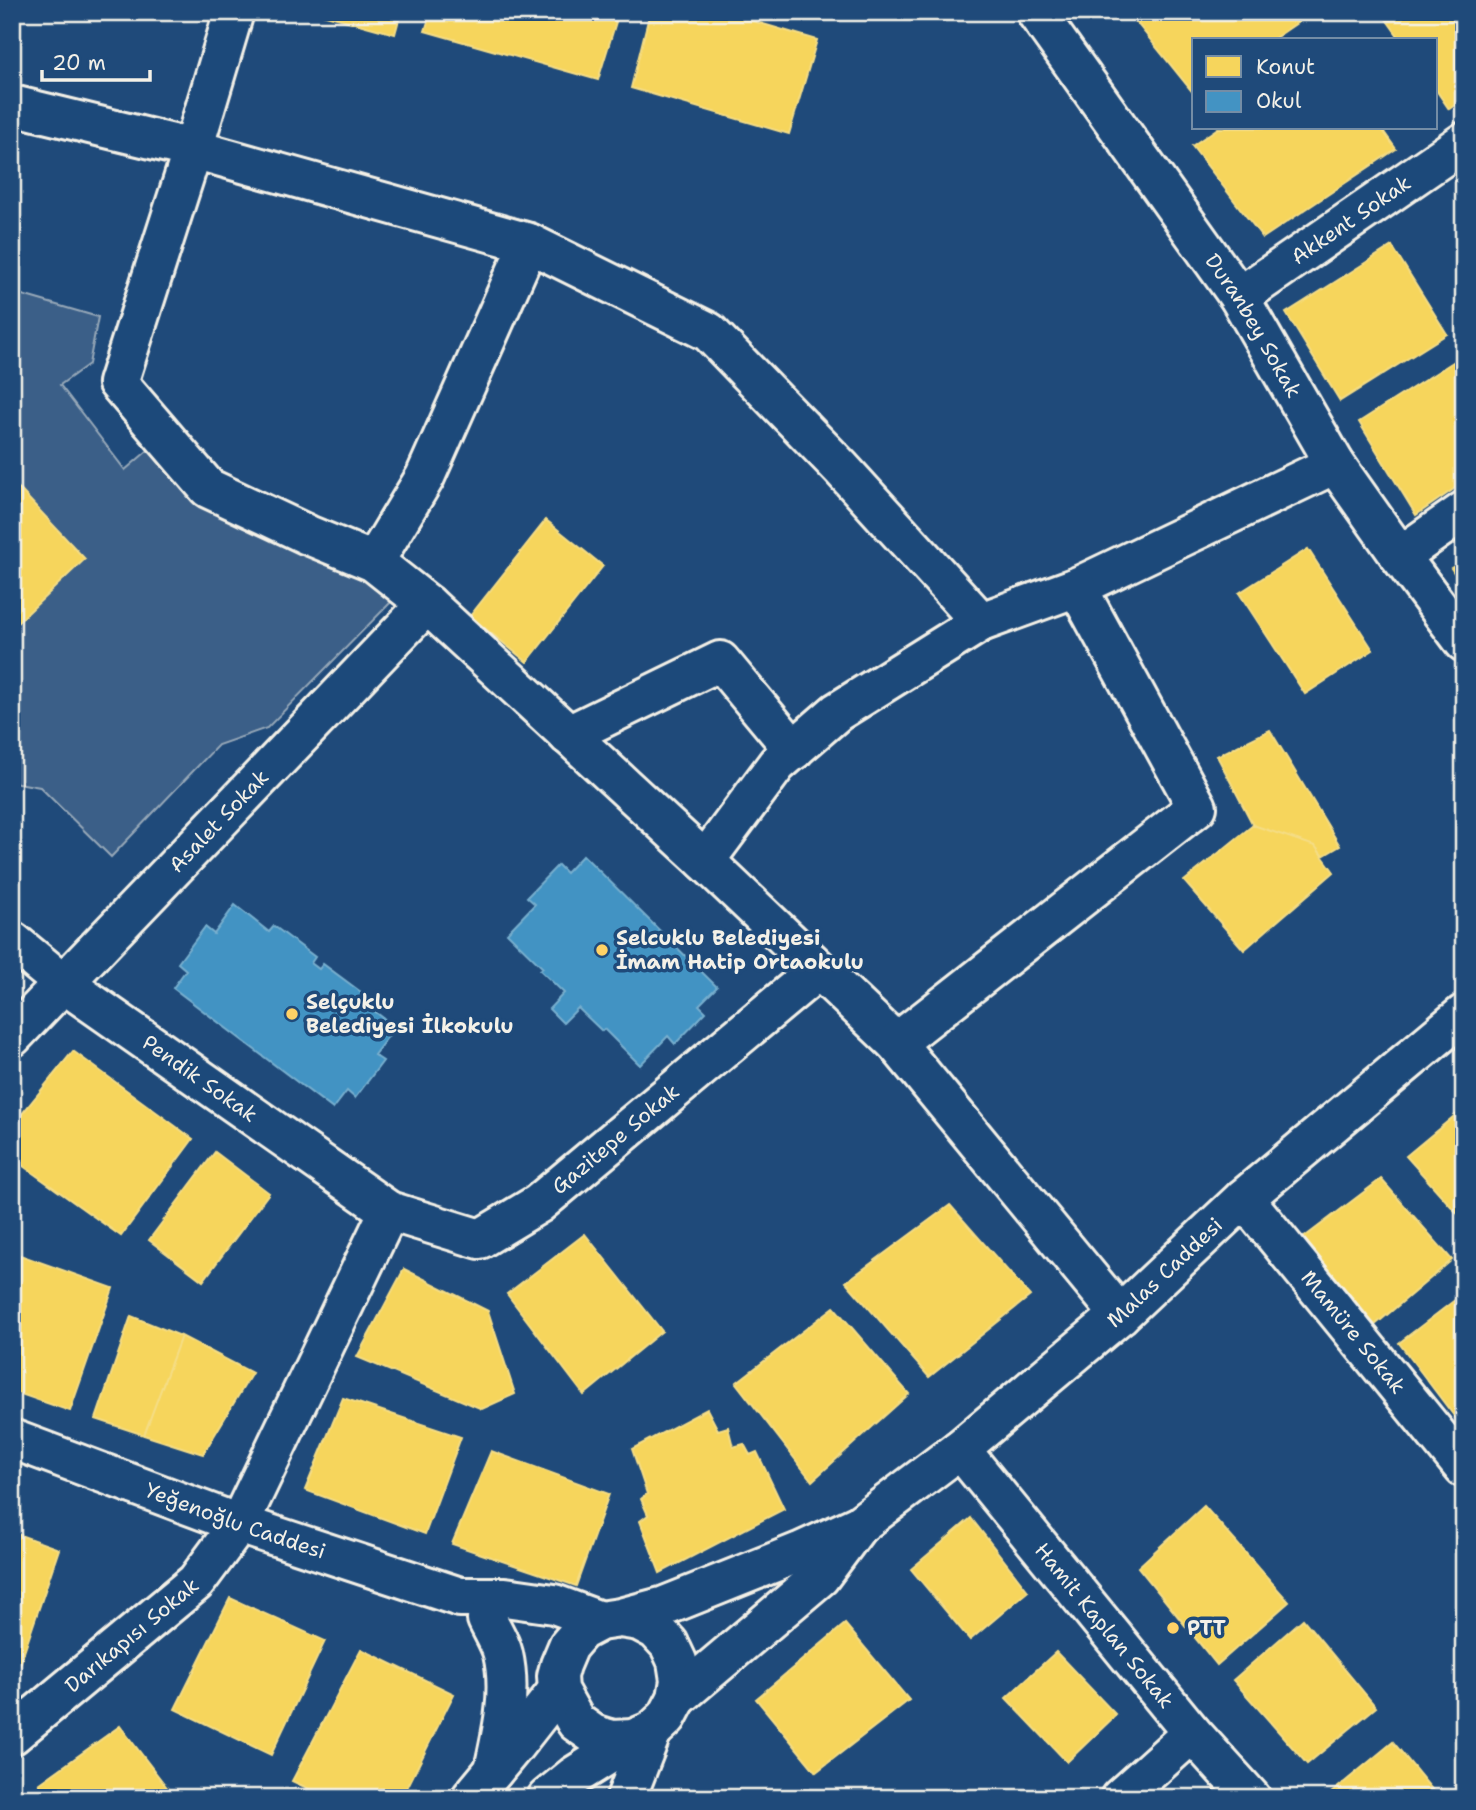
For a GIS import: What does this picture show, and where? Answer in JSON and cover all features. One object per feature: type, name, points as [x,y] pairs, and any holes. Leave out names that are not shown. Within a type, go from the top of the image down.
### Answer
[{"type":"street","points":[[234,12],[118,383],[208,488],[308,535],[374,562],[427,604],[705,861],[896,1043],[1120,1315]]},
{"type":"street","name":"Duranbey Sokak","points":[[1036,12],[1239,297],[1335,464],[1464,642]]},
{"type":"street","points":[[12,105],[192,149],[529,243],[709,332],[841,468],[981,622]]},
{"type":"street","name":"Akkent Sokak","points":[[1239,297],[1464,142]]},
{"type":"street","points":[[374,562],[425,477],[529,243]]},
{"type":"street","points":[[705,861],[777,764],[837,712],[981,622],[1077,587],[1335,464]]},
{"type":"street","points":[[1400,556],[1464,511]]},
{"type":"street","points":[[896,1043],[1197,807],[1077,587]]},
{"type":"street","name":"Asalet Sokak","points":[[12,1037],[427,604]]},
{"type":"street","points":[[568,735],[720,661],[794,750]]},
{"type":"street","name":"Pendik Sokak","points":[[12,941],[63,983],[390,1211]]},
{"type":"street","name":"Gazitepe Sokak","points":[[390,1211],[480,1239],[538,1204],[818,970]]},
{"type":"street","name":"Malas Caddesi","points":[[859,1525],[960,1449],[1120,1315],[1244,1198],[1464,1014]]},
{"type":"street","name":"Mamüre Sokak","points":[[1244,1198],[1464,1468]]},
{"type":"street","name":"Darıkapısı Sokak","points":[[12,1735],[196,1582],[239,1524],[390,1211]]},
{"type":"street","name":"Yeğenoğlu Caddesi","points":[[12,1439],[473,1608]]},
{"type":"street","name":"Hamit Kaplan Sokak","points":[[960,1449],[1192,1733],[1251,1798]]},
{"type":"street","points":[[483,1784],[557,1683],[568,1646],[581,1631],[610,1620],[665,1606],[800,1552],[859,1525]]},
{"type":"street","points":[[677,1699],[820,1577],[859,1525]]},
{"type":"street","points":[[473,1608],[505,1597],[554,1604],[610,1620],[639,1621],[656,1630],[669,1644],[677,1661],[680,1680],[677,1699],[667,1717],[565,1790]]},
{"type":"street","points":[[473,1608],[557,1683],[576,1722],[593,1734],[612,1740],[642,1735]]},
{"type":"street","points":[[473,1608],[503,1653],[506,1685],[505,1722],[483,1784]]},
{"type":"street","points":[[1120,1798],[1192,1733]]},
{"type":"street","points":[[626,1798],[642,1735]]},
{"type":"shaded area","points":[[12,292],[98,317],[89,364],[60,385],[125,470],[152,447],[273,531],[396,597],[267,728],[218,745],[111,857],[40,787],[12,782]]},
{"type":"building: Konut","points":[[315,12],[401,12],[395,34]]},
{"type":"building: Konut","points":[[431,12],[619,12],[598,80],[425,31]]},
{"type":"building: Konut","points":[[650,12],[723,12],[817,40],[789,134],[631,88]]},
{"type":"building: Konut","points":[[1128,12],[1313,12],[1275,38],[1192,38],[1192,92]]},
{"type":"building: Konut","points":[[1381,12],[1464,12],[1464,99],[1449,109],[1438,93],[1438,38],[1400,38]]},
{"type":"building: Konut","points":[[1215,130],[1382,130],[1396,149],[1263,238],[1192,146]]},
{"type":"building: Konut","points":[[1392,246],[1447,334],[1340,401],[1286,313]]},
{"type":"building: Konut","points":[[1464,355],[1464,482],[1416,515],[1359,422]]},
{"type":"building: Konut","points":[[12,481],[85,559],[12,628]]},
{"type":"building: Konut","points":[[546,520],[603,566],[527,662],[470,616]]},
{"type":"building: Konut","points":[[1308,549],[1373,650],[1305,694],[1239,593]]},
{"type":"building: Konut","points":[[1464,560],[1464,588],[1451,568]]},
{"type":"building: Konut","points":[[1270,730],[1340,846],[1323,856],[1315,846],[1253,825],[1217,756]]},
{"type":"building: Konut","points":[[1253,825],[1315,846],[1334,872],[1244,950],[1184,881]]},
{"type":"building: Konut","points":[[73,1051],[193,1139],[121,1236],[12,1158],[12,1126]]},
{"type":"building: Konut","points":[[1464,1108],[1464,1221],[1406,1156]]},
{"type":"building: Konut","points":[[215,1152],[269,1193],[203,1281],[149,1240]]},
{"type":"building: Konut","points":[[1381,1179],[1452,1260],[1375,1325],[1302,1239]]},
{"type":"building: Konut","points":[[950,1205],[1030,1296],[929,1377],[846,1282]]},
{"type":"building: Konut","points":[[585,1234],[662,1331],[584,1395],[507,1294]]},
{"type":"building: Konut","points":[[17,1254],[113,1288],[70,1411],[12,1391],[12,1267]]},
{"type":"building: Konut","points":[[404,1269],[488,1311],[515,1394],[482,1409],[357,1357]]},
{"type":"building: Konut","points":[[1464,1293],[1464,1429],[1399,1343]]},
{"type":"building: Konut","points":[[834,1307],[909,1394],[812,1481],[736,1383]]},
{"type":"building: Konut","points":[[131,1316],[181,1336],[144,1435],[96,1419]]},
{"type":"building: Konut","points":[[181,1336],[252,1373],[203,1454],[144,1435]]},
{"type":"building: Konut","points":[[343,1398],[461,1437],[425,1534],[305,1490]]},
{"type":"building: Konut","points":[[707,1409],[718,1430],[728,1427],[733,1447],[744,1444],[750,1455],[757,1452],[784,1509],[660,1573],[640,1521],[648,1515],[641,1499],[647,1494],[632,1449]]},
{"type":"building: Konut","points":[[491,1451],[609,1494],[576,1586],[452,1544]]},
{"type":"building: Konut","points":[[1204,1506],[1289,1602],[1217,1665],[1138,1567]]},
{"type":"building: Konut","points":[[971,1518],[1028,1591],[970,1640],[911,1569]]},
{"type":"building: Konut","points":[[17,1534],[59,1549],[18,1670],[12,1668],[12,1547]]},
{"type":"building: Konut","points":[[230,1598],[325,1641],[271,1755],[175,1709]]},
{"type":"building: Konut","points":[[1303,1619],[1376,1707],[1307,1764],[1233,1680]]},
{"type":"building: Konut","points":[[845,1624],[909,1700],[816,1772],[756,1699]]},
{"type":"building: Konut","points":[[361,1649],[454,1694],[402,1798],[328,1798],[292,1781]]},
{"type":"building: Konut","points":[[1056,1652],[1116,1715],[1067,1762],[1006,1698]]},
{"type":"building: Konut","points":[[120,1726],[175,1798],[50,1798],[39,1784]]},
{"type":"building: Konut","points":[[1393,1742],[1439,1798],[1333,1798],[1330,1794]]},
{"type":"building: Okul","name":"Selcuklu Belediyesi İmam Hatip Ortaokulu","points":[[583,855],[717,987],[699,1005],[706,1012],[675,1044],[668,1036],[640,1065],[604,1029],[602,1031],[578,1008],[563,1023],[549,1009],[564,993],[507,933],[535,904],[527,897],[558,865],[566,873]]},
{"type":"building: Okul","name":"Selçuklu Belediyesi İlkokulu","points":[[235,905],[269,932],[274,926],[315,957],[311,963],[319,969],[323,964],[365,995],[360,1000],[395,1027],[374,1055],[383,1061],[355,1098],[347,1091],[333,1109],[173,988],[186,970],[178,963],[205,927],[214,934]]},
{"type":"place","name":"Selcuklu Belediyesi İmam Hatip Ortaokulu","points":[[602,950]]},
{"type":"place","name":"Selçuklu Belediyesi İlkokulu","points":[[292,1014]]},
{"type":"place","name":"PTT","points":[[1173,1628]]}]
